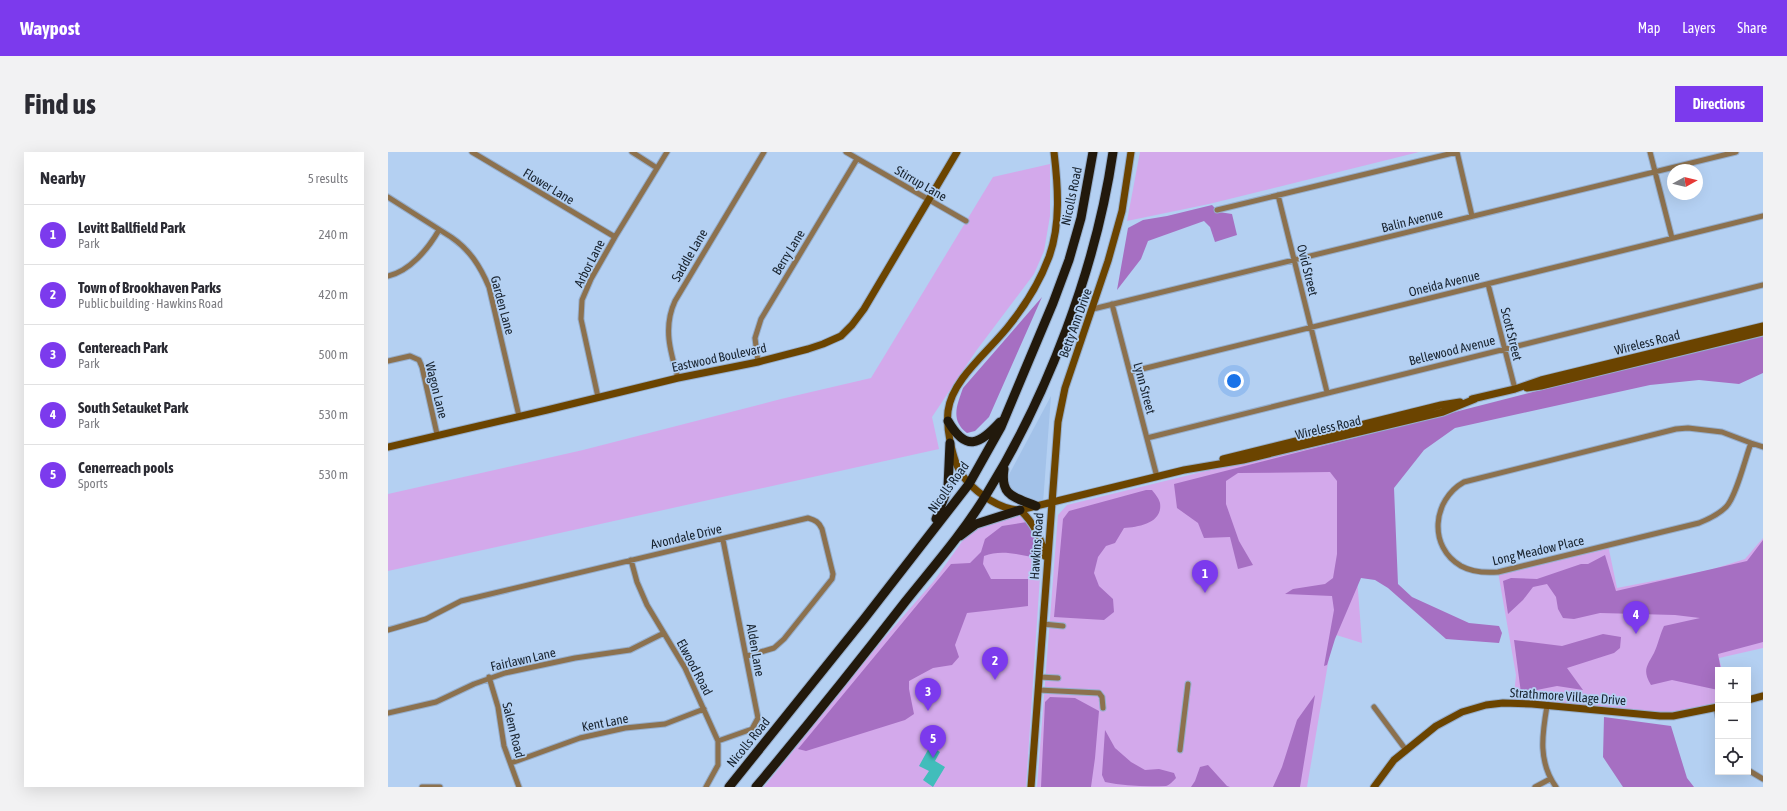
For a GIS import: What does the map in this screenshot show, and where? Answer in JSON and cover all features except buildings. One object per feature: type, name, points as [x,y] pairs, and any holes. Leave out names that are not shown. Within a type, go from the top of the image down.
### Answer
[{"type":"highway","name":"Nicolls Road","points":[[729,787],[864,619],[969,484],[1001,427],[1054,303],[1069,260],[1082,211],[1093,152]]},
{"type":"highway","points":[[756,787],[863,656],[952,542],[985,497],[1005,464],[1036,402],[1065,332],[1086,273],[1108,188],[1113,152]]},
{"type":"highway","points":[[948,421],[960,439],[975,441],[987,437],[1006,415]]},
{"type":"highway","points":[[929,534],[941,509],[948,487],[950,443]]},
{"type":"highway","points":[[1005,464],[1002,478],[1003,486],[1007,492],[1036,506]]},
{"type":"highway","points":[[952,542],[976,524],[1020,510]]},
{"type":"street","name":"Flower Lane","points":[[472,152],[614,237]]},
{"type":"street","points":[[632,152],[656,168]]},
{"type":"street","name":"Arbor Lane","points":[[598,397],[583,330],[581,309],[587,288],[614,237],[636,204],[656,168],[667,152]]},
{"type":"street","name":"Saddle Lane","points":[[678,378],[667,333],[670,312],[764,152]]},
{"type":"street","name":"Stirrup Lane","points":[[846,152],[966,221]]},
{"type":"street","name":"Eastwood Boulevard","points":[[388,447],[437,434],[678,378],[758,362],[824,344],[837,338],[847,331],[864,309],[906,241],[928,200],[957,152]]},
{"type":"street","name":"Hawkins Road","points":[[1031,787],[1051,503],[1020,510],[1009,508],[985,497],[969,484],[961,474],[953,456],[950,443],[948,410],[951,400],[967,372],[994,344],[1025,304],[1049,257],[1057,213],[1057,186],[1054,152]]},
{"type":"street","name":"Betty Ann Drive","points":[[1051,503],[1061,402],[1093,309],[1122,211],[1132,152]]},
{"type":"street","points":[[1217,210],[1457,152],[1472,216]]},
{"type":"street","points":[[1650,152],[1672,238]]},
{"type":"street","name":"Balin Avenue","points":[[1093,309],[1736,152]]},
{"type":"street","name":"Berry Lane","points":[[758,362],[755,338],[761,319],[857,159]]},
{"type":"street","name":"Ovid Street","points":[[1278,195],[1327,392]]},
{"type":"street","name":"Garden Lane","points":[[388,197],[460,244],[475,259],[483,272],[489,287],[519,416]]},
{"type":"street","name":"Oneida Avenue","points":[[1130,372],[1763,216]]},
{"type":"street","points":[[388,276],[398,272],[412,263],[433,241],[439,230]]},
{"type":"street","name":"Scott Street","points":[[1488,284],[1515,389]]},
{"type":"street","name":"Bellewood Avenue","points":[[1147,438],[1504,348],[1763,285]]},
{"type":"street","name":"Lynn Street","points":[[1112,304],[1157,477]]},
{"type":"street","name":"Wireless Road","points":[[1051,503],[1258,450],[1441,405],[1475,399],[1515,389],[1541,380],[1763,326]]},
{"type":"street","name":"Wireless Road","points":[[1515,389],[1541,386],[1763,332]]},
{"type":"street","name":"Wagon Lane","points":[[388,361],[410,356],[419,360],[422,367],[437,434]]},
{"type":"street","name":"Long Meadow Place","points":[[1751,443],[1734,493],[1727,506],[1713,517],[1699,523],[1498,572],[1474,571],[1461,566],[1450,556],[1441,542],[1438,528],[1438,516],[1444,500],[1451,491],[1470,479],[1676,429],[1688,428],[1713,430],[1763,447]]},
{"type":"street","points":[[1020,510],[1030,519],[1041,540],[1047,564]]},
{"type":"street","name":"Avondale Drive","points":[[388,630],[426,619],[461,601],[631,560],[723,540],[808,518],[814,520],[819,523],[822,529],[833,574],[832,579],[784,639],[774,648],[747,656]]},
{"type":"street","name":"Alden Lane","points":[[718,741],[752,729],[758,718],[723,540]]},
{"type":"street","name":"Elwood Road","points":[[631,560],[641,593],[685,668],[718,741],[718,765],[706,787]]},
{"type":"street","points":[[1043,624],[1063,626]]},
{"type":"street","name":"Fairlawn Lane","points":[[388,713],[436,702],[489,677],[575,658],[630,650],[664,633]]},
{"type":"street","name":"Salem Road","points":[[489,677],[498,707],[504,746],[519,787]]},
{"type":"street","points":[[1039,677],[1058,678]]},
{"type":"street","points":[[1180,750],[1188,684]]},
{"type":"street","points":[[1038,690],[1099,693],[1102,697],[1103,708]]},
{"type":"street","points":[[1751,699],[1763,696]]},
{"type":"street","name":"Strathmore Village Drive","points":[[1374,787],[1394,760],[1406,750],[1436,726],[1470,709],[1503,703],[1673,716],[1715,707]]},
{"type":"street","points":[[1547,706],[1542,745],[1543,756],[1550,779],[1556,787]]},
{"type":"street","points":[[1374,707],[1406,750]]},
{"type":"street","name":"Kent Lane","points":[[511,763],[580,738],[625,728],[665,724],[704,709]]},
{"type":"street","points":[[1751,772],[1763,779]]},
{"type":"street","points":[[1535,787],[1550,779]]},
{"type":"street","points":[[422,787],[440,787]]},
{"type":"shaded area","points":[[1140,152],[1419,152],[1209,204],[1127,221]]},
{"type":"shaded area","points":[[1050,164],[1050,216],[1044,251],[1034,274],[976,351],[932,417],[939,449],[388,571],[388,494],[583,450],[781,399],[871,378],[993,177]]},
{"type":"shaded area","points":[[1212,205],[1219,212],[1232,214],[1237,235],[1215,242],[1210,227],[1204,221],[1148,241],[1141,259],[1117,290],[1128,228],[1143,220]]},
{"type":"shaded area","points":[[1042,297],[989,417],[975,431],[967,433],[958,423],[956,412],[963,388]]},
{"type":"shaded area","points":[[1763,333],[1763,373],[1739,384],[1699,380],[1650,385],[1455,428],[1424,450],[1394,488],[1398,584],[1412,597],[1469,623],[1499,626],[1502,633],[1499,643],[1446,639],[1388,588],[1375,580],[1361,578],[1335,639],[1327,665],[1324,666],[1334,610],[1332,596],[1285,594],[1293,589],[1325,584],[1333,578],[1337,554],[1337,481],[1330,472],[1238,473],[1226,481],[1226,504],[1239,541],[1253,565],[1238,569],[1230,537],[1204,538],[1198,523],[1177,508],[1174,484]]},
{"type":"shaded area","points":[[1051,396],[1043,503],[1017,497],[1004,484]]},
{"type":"shaded area","points":[[1340,438],[1355,551],[1362,643],[1333,634],[1307,787],[1037,787],[1058,515],[1067,505]]},
{"type":"shaded area","points":[[1146,490],[1152,490],[1159,499],[1160,510],[1158,515],[1149,523],[1124,528],[1115,543],[1106,546],[1098,557],[1094,573],[1099,586],[1113,599],[1114,612],[1104,620],[1054,617],[1063,519],[1069,511]]},
{"type":"shaded area","points":[[1025,514],[1043,531],[1026,787],[764,787],[879,644],[934,581],[968,533],[1001,517]]},
{"type":"shaded area","points":[[1027,522],[1038,543],[1038,558],[1011,553],[997,553],[984,556],[983,564],[991,579],[1028,579],[1028,606],[967,613],[955,645],[959,657],[952,665],[933,668],[909,681],[914,714],[905,720],[806,751],[798,749],[951,564],[970,563],[981,552],[985,539],[1002,526]]},
{"type":"shaded area","points":[[1763,538],[1763,648],[1719,658],[1721,667],[1715,667],[1715,708],[1673,716],[1513,704],[1516,675],[1498,572],[1608,545],[1617,588],[1710,570],[1745,559]]},
{"type":"shaded area","points":[[1763,540],[1763,642],[1718,654],[1720,667],[1715,667],[1715,689],[1672,680],[1651,685],[1646,672],[1646,668],[1664,626],[1700,618],[1675,615],[1600,613],[1574,619],[1563,618],[1558,609],[1556,597],[1547,584],[1533,587],[1523,600],[1508,614],[1503,581],[1511,578],[1537,579],[1581,564],[1588,564],[1605,555],[1616,591],[1747,561]]},
{"type":"shaded area","points":[[1603,634],[1621,637],[1620,648],[1614,653],[1567,668],[1583,690],[1557,686],[1521,693],[1514,640],[1562,646]]},
{"type":"shaded area","points":[[1315,695],[1300,787],[1273,787],[1282,767],[1297,720]]},
{"type":"shaded area","points":[[1050,697],[1075,698],[1099,711],[1091,787],[1041,787],[1045,702]]},
{"type":"shaded area","points":[[1604,717],[1671,726],[1687,778],[1694,787],[1623,787],[1603,757]]},
{"type":"shaded area","points":[[1105,730],[1115,748],[1131,762],[1145,770],[1159,769],[1174,773],[1176,778],[1166,786],[1135,786],[1105,782],[1102,775]]},
{"type":"shaded area","points":[[930,746],[940,752],[935,761],[945,767],[933,787],[923,780],[929,771],[919,766]]},
{"type":"shaded area","points":[[1208,765],[1227,786],[1230,787],[1191,787],[1200,767]]},
{"type":"place","name":"Levitt Ballfield Park","points":[[1205,593]]},
{"type":"place","name":"South Setauket Park","points":[[1636,634]]},
{"type":"place","name":"Town of Brookhaven Parks","points":[[995,680]]},
{"type":"place","name":"Centereach Park","points":[[928,711]]},
{"type":"place","name":"Cenerreach pools","points":[[933,758]]}]
